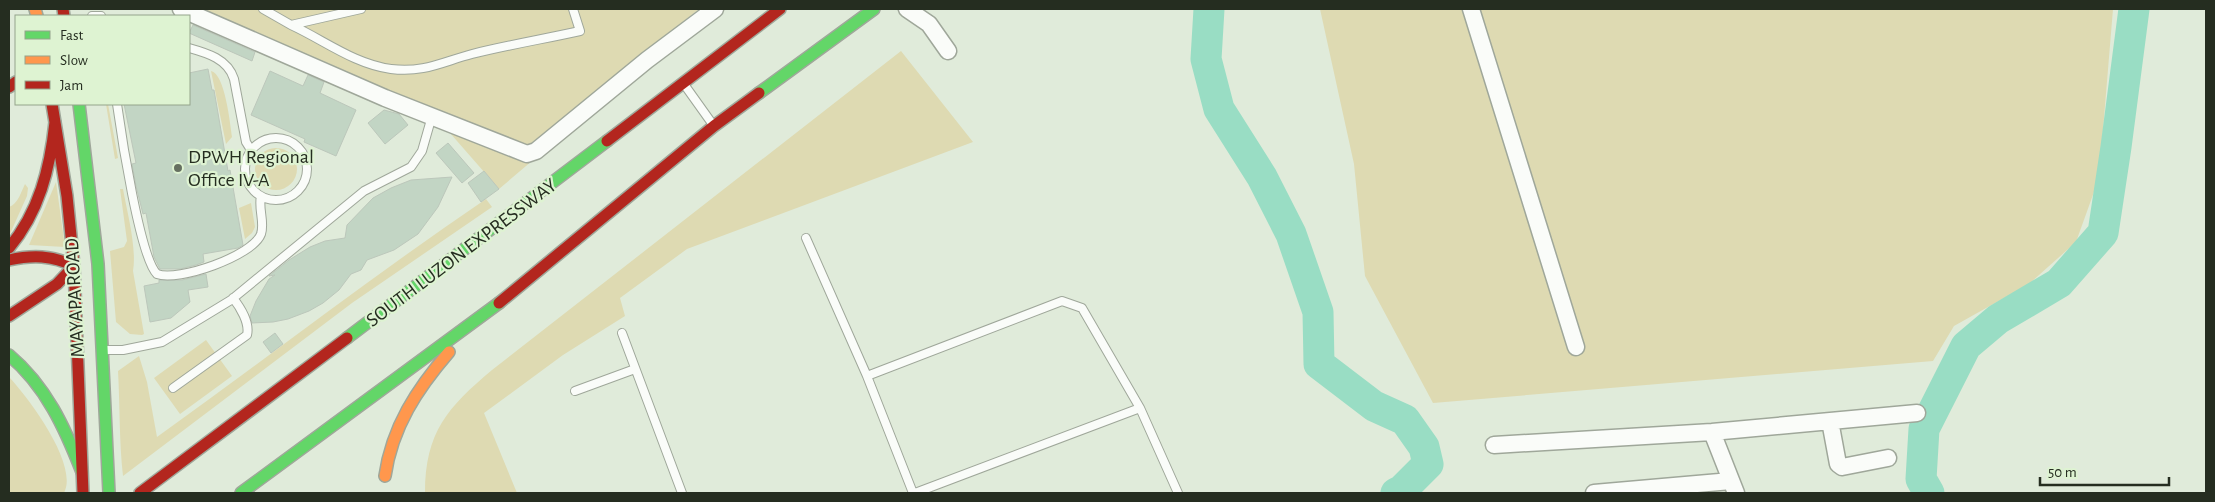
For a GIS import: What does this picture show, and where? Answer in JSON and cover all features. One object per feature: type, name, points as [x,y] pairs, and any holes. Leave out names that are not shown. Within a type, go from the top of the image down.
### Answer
[{"type":"main road","name":"SOUTH LUZON EXPRESSWAY","points":[[140,493],[780,9]]},
{"type":"main road","points":[[385,476],[389,452],[395,434],[408,407],[426,381],[467,332],[714,126],[874,9]]},
{"type":"main road","name":"MAYAPA ROAD","points":[[52,105],[67,196],[86,265],[104,350],[109,493]]},
{"type":"main road","name":"MAYAPA ROAD","points":[[79,105],[86,265],[82,472],[84,493]]},
{"type":"main road","points":[[9,248],[20,234],[38,198],[52,151],[55,122]]},
{"type":"main road","points":[[9,260],[42,256],[86,265]]},
{"type":"main road","points":[[9,316],[86,265]]},
{"type":"main road","points":[[241,493],[506,298]]},
{"type":"main road","points":[[9,355],[24,369],[46,399],[68,438],[82,472]]},
{"type":"street","points":[[181,9],[385,98],[521,152],[532,153],[647,60],[716,9]]},
{"type":"street","points":[[907,9],[928,24],[948,51]]},
{"type":"street","points":[[1471,9],[1576,347]]},
{"type":"street","points":[[1494,445],[1712,432],[1917,413]]},
{"type":"street","points":[[1830,421],[1838,464],[1842,467],[1888,458]]},
{"type":"street","points":[[1594,493],[1733,487],[1712,432]]},
{"type":"lane","points":[[263,9],[315,36],[348,56],[390,68],[421,70],[472,54],[580,31],[573,9]]},
{"type":"lane","points":[[291,25],[361,9]]},
{"type":"lane","points":[[190,48],[216,58],[231,71],[246,142],[251,150]]},
{"type":"lane","points":[[683,83],[714,126]]},
{"type":"lane","points":[[116,105],[128,172],[148,258],[157,274],[162,276],[208,269],[248,249],[257,241],[262,233],[261,196]]},
{"type":"lane","points":[[104,350],[123,350],[162,342],[233,298],[364,191],[411,166],[422,151],[432,116]]},
{"type":"lane","points":[[283,138],[298,146],[306,162],[305,179],[295,194],[278,200],[261,196],[254,191],[246,175],[245,166],[251,150],[265,139],[283,138]]},
{"type":"lane","points":[[806,238],[868,376],[914,493],[1140,408]]},
{"type":"lane","points":[[173,388],[247,335],[248,330],[244,317],[233,298]]},
{"type":"lane","points":[[868,376],[1062,301],[1082,308],[1140,408],[1178,493]]},
{"type":"lane","points":[[622,333],[682,493]]},
{"type":"lane","points":[[575,391],[635,369]]},
{"type":"shaded area","points":[[189,9],[699,9],[527,147],[427,109]]},
{"type":"shaded area","points":[[1320,9],[2113,9],[2099,178],[2076,242],[2029,284],[1954,326],[1933,361],[1433,403],[1365,276],[1354,164]]},
{"type":"shaded area","points":[[901,51],[973,142],[687,249],[620,298],[625,316],[563,355],[484,413],[517,493],[425,493],[429,453],[435,437],[451,409],[476,383]]},
{"type":"shaded area","points":[[211,71],[216,74],[220,81],[226,100],[232,137],[226,144]]},
{"type":"shaded area","points":[[106,105],[108,105],[118,158],[115,159]]},
{"type":"shaded area","points":[[443,125],[539,155],[499,189]]},
{"type":"shaded area","points":[[276,148],[291,154],[297,169],[291,184],[276,190],[261,184],[255,169],[261,154]]},
{"type":"shaded area","points":[[56,182],[65,247],[29,245]]},
{"type":"shaded area","points":[[25,184],[28,188],[27,196],[9,236],[9,207],[17,201]]},
{"type":"shaded area","points":[[120,189],[123,189],[131,230],[134,252],[133,271],[144,334],[142,335],[130,334],[116,322],[110,251],[124,247],[127,241]]},
{"type":"shaded area","points":[[486,199],[492,207],[352,303],[123,476],[118,371],[139,356],[147,382],[157,437]]},
{"type":"shaded area","points":[[251,203],[255,227],[252,233],[245,239],[239,208]]},
{"type":"shaded area","points":[[206,340],[232,376],[180,414],[154,378]]},
{"type":"shaded area","points":[[9,377],[50,432],[65,466],[67,481],[64,493],[9,493]]},
{"type":"building","points":[[193,25],[255,52],[252,61],[190,33]]},
{"type":"building","name":"DPWH Regional Office IV-A","points":[[208,69],[212,90],[214,90],[228,171],[230,170],[243,245],[238,248],[203,254],[204,262],[196,265],[180,269],[160,269],[154,257],[146,213],[143,214],[136,186],[132,164],[136,163],[124,105],[190,105],[190,73]]},
{"type":"building","points":[[270,71],[303,86],[308,75],[324,82],[320,93],[356,110],[336,156],[304,142],[305,139],[251,115]]},
{"type":"building","points":[[384,110],[399,114],[408,125],[385,144],[368,123]]},
{"type":"building","points":[[448,143],[474,173],[462,183],[436,153]]},
{"type":"building","points":[[484,171],[499,189],[481,202],[468,183]]},
{"type":"building","points":[[452,177],[438,207],[418,234],[394,250],[367,260],[361,270],[351,274],[339,290],[309,311],[288,319],[252,323],[250,316],[256,301],[269,279],[275,275],[269,276],[289,260],[310,247],[325,241],[345,238],[347,225],[373,198],[411,180]]},
{"type":"building","points":[[206,274],[208,287],[188,290],[190,302],[171,318],[150,322],[144,286],[159,283],[159,280],[182,280]]},
{"type":"building","points":[[275,333],[283,344],[271,353],[263,342]]},
{"type":"waterway","points":[[1209,9],[1206,59],[1219,109],[1262,177],[1291,234],[1318,312],[1319,364],[1374,406],[1405,420],[1424,447],[1428,464],[1402,490],[1396,493]]},
{"type":"waterway","points":[[1929,493],[1921,479],[1924,429],[1966,346],[1998,319],[2059,283],[2103,233],[2134,9]]},
{"type":"traffic: fast","points":[[759,93],[874,9]]},
{"type":"traffic: fast","points":[[79,105],[98,264],[109,493]]},
{"type":"traffic: fast","points":[[347,338],[607,141]]},
{"type":"traffic: fast","points":[[241,493],[499,303]]},
{"type":"traffic: fast","points":[[9,355],[34,380],[44,394],[69,440],[82,472]]},
{"type":"traffic: slow","points":[[35,9],[37,15]]},
{"type":"traffic: slow","points":[[385,476],[393,441],[408,409],[426,380],[449,352]]},
{"type":"traffic: jam","points":[[63,9],[64,15]]},
{"type":"traffic: jam","points":[[607,141],[780,9]]},
{"type":"traffic: jam","points":[[9,87],[15,83]]},
{"type":"traffic: jam","points":[[499,303],[714,126],[759,93]]},
{"type":"traffic: jam","points":[[52,105],[67,196],[74,266],[83,493]]},
{"type":"traffic: jam","points":[[9,248],[28,220],[41,189],[50,156],[55,122]]},
{"type":"traffic: jam","points":[[9,260],[42,257],[66,262],[74,266],[57,284],[9,316]]},
{"type":"traffic: jam","points":[[140,493],[347,338]]},
{"type":"place","name":"DPWH Regional Office IV-A","points":[[178,168]]}]
